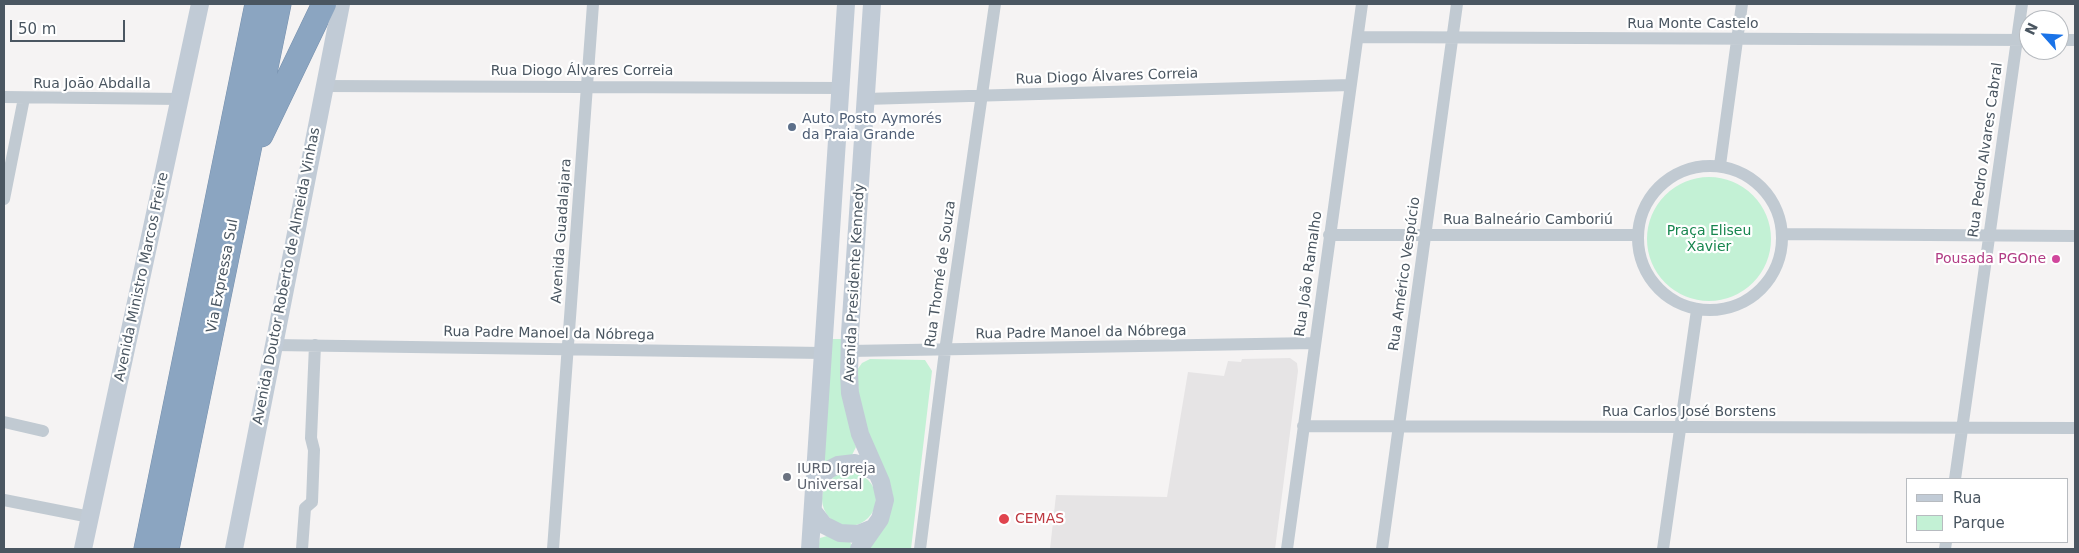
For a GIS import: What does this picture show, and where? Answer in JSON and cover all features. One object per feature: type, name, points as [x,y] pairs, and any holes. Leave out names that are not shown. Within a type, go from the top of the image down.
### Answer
[{"type":"highway","name":"Via Expressa Sul","points":[[167,549],[279,4]]},
{"type":"highway","points":[[242,178],[264,127],[324,4]]},
{"type":"highway","name":"Via Expressa Sul","points":[[146,549],[255,9]]},
{"type":"main road","name":"Avenida Ministro Marcos Freire","points":[[83,549],[200,4]]},
{"type":"main road","name":"Avenida Doutor Roberto de Almeida Vinhas","points":[[234,549],[341,4]]},
{"type":"main road","name":"Avenida Presidente Kennedy","points":[[810,549],[846,4]]},
{"type":"main road","name":"Avenida Presidente Kennedy","points":[[859,549],[880,519],[885,500],[883,487],[864,447],[850,393],[849,351],[872,4]]},
{"type":"main road","points":[[815,483],[828,470],[838,465],[855,463],[876,472]]},
{"type":"main road","points":[[812,511],[824,525],[840,533],[858,534],[873,528]]},
{"type":"street","name":"Avenida Guadalajara","points":[[553,549],[593,4]]},
{"type":"street","name":"Rua Thomé de Souza","points":[[920,549],[945,351],[995,4]]},
{"type":"street","name":"Rua João Ramalho","points":[[1287,549],[1362,4]]},
{"type":"street","name":"Rua Américo Vespúcio","points":[[1382,549],[1457,4]]},
{"type":"street","points":[[1720,165],[1742,4]]},
{"type":"street","name":"Rua Monte Castelo","points":[[1358,37],[2019,40]]},
{"type":"street","name":"Rua Pedro Alvares Cabral","points":[[1955,478],[1988,235],[2019,60]]},
{"type":"street","name":"Rua Diogo Álvares Correia","points":[[324,86],[588,85],[840,88]]},
{"type":"street","name":"Rua Diogo Álvares Correia","points":[[865,99],[1350,85]]},
{"type":"street","name":"Rua Joāo Abdalla","points":[[4,97],[181,99]]},
{"type":"street","points":[[4,199],[24,98]]},
{"type":"street","points":[[1700,165],[1720,165],[1739,171],[1756,181],[1770,196],[1778,214],[1782,234],[1777,262],[1772,275],[1758,292],[1733,306],[1719,310],[1697,310],[1677,303],[1660,292],[1647,275],[1639,256],[1637,235],[1640,215],[1649,197],[1663,182],[1680,171],[1700,165]]},
{"type":"street","points":[[1782,234],[2075,236]]},
{"type":"street","name":"Rua Balneário Camboriú","points":[[1329,235],[1637,235]]},
{"type":"street","points":[[1663,549],[1697,310]]},
{"type":"street","name":"Rua Padre Manoel da Nóbrega","points":[[849,351],[945,351],[1314,343]]},
{"type":"street","name":"Rua Padre Manoel da Nóbrega","points":[[274,345],[823,353]]},
{"type":"street","points":[[302,549],[305,508],[312,502],[314,450],[311,438],[315,345]]},
{"type":"street","points":[[4,422],[43,430]]},
{"type":"street","name":"Rua Carlos José Borstens","points":[[1303,426],[2075,428]]},
{"type":"street","points":[[4,500],[90,517]]},
{"type":"shaded area","points":[[1290,358],[1297,363],[1298,371],[1275,549],[1050,549],[1056,495],[1167,497],[1188,372],[1224,376],[1228,361],[1241,362],[1242,359]]},
{"type":"green space","name":"Praça Eliseu Xavier","points":[[1709,177],[1733,182],[1753,195],[1766,215],[1771,239],[1766,263],[1753,283],[1733,296],[1709,301],[1685,296],[1665,283],[1652,263],[1647,239],[1652,215],[1665,195],[1685,182]]},
{"type":"green space","points":[[832,339],[842,339],[853,438],[856,447],[852,455],[827,462],[824,461]]},
{"type":"green space","points":[[870,359],[925,360],[932,371],[911,549],[868,549],[893,496],[890,484],[871,444],[859,399],[857,370],[862,363]]},
{"type":"green space","points":[[844,472],[854,472],[864,476],[872,484],[876,499],[872,514],[864,522],[854,526],[844,526],[834,522],[826,514],[822,504],[822,494],[826,484],[834,476]]},
{"type":"green space","points":[[827,536],[850,542],[852,545],[851,549],[818,549],[820,538]]},
{"type":"place","name":"Auto Posto Aymorés da Praia Grande","points":[[792,127]]},
{"type":"place","name":"Pousada PGOne","points":[[2056,259]]},
{"type":"place","name":"IURD Igreja Universal","points":[[787,477]]},
{"type":"place","name":"CEMAS","points":[[1004,519]]}]
